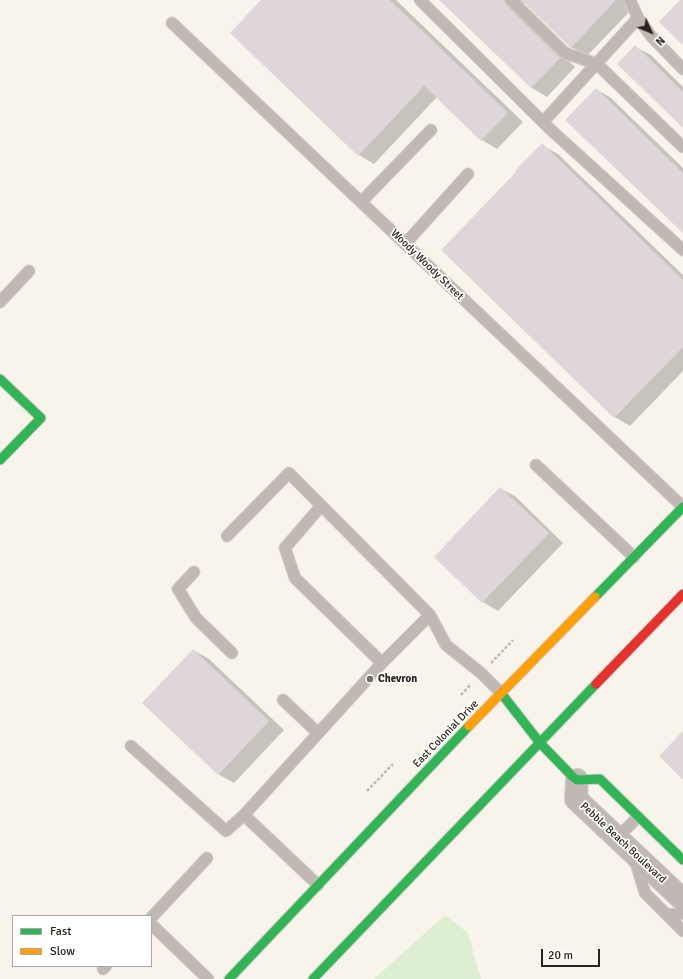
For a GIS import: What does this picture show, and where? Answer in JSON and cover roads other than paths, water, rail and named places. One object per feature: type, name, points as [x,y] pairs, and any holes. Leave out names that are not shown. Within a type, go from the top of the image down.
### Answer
[{"type":"main road","points":[[0,379],[41,418],[0,460]]},
{"type":"main road","name":"East Colonial Drive","points":[[229,979],[501,694],[683,507]]},
{"type":"main road","points":[[313,979],[683,594]]},
{"type":"main road","points":[[501,694],[540,743],[577,780],[600,779],[683,860]]},
{"type":"street","name":"Pebble Beach Boulevard","points":[[577,780],[576,799],[625,845],[675,907]]},
{"type":"lane","points":[[420,0],[543,122],[683,250]]},
{"type":"lane","points":[[511,0],[565,53],[597,64],[683,147]]},
{"type":"lane","points":[[630,0],[638,18],[652,36],[683,69]]},
{"type":"lane","points":[[543,122],[638,18]]},
{"type":"lane","name":"Woody Woody Street","points":[[172,23],[683,507]]},
{"type":"lane","points":[[361,202],[431,130]]},
{"type":"lane","points":[[405,244],[468,174]]},
{"type":"lane","points":[[0,302],[29,271]]},
{"type":"lane","points":[[536,465],[634,557]]},
{"type":"lane","points":[[228,536],[289,473],[430,614],[446,645],[481,673],[501,694]]},
{"type":"lane","points":[[322,506],[285,548],[294,578],[382,663]]},
{"type":"lane","points":[[194,572],[178,589],[196,618],[232,653]]},
{"type":"lane","points":[[131,746],[226,831],[244,815],[382,663],[430,614]]},
{"type":"lane","points":[[283,700],[318,733]]},
{"type":"lane","points":[[244,815],[318,886]]},
{"type":"lane","points":[[625,845],[638,817]]},
{"type":"lane","points":[[152,917],[207,858]]},
{"type":"lane","points":[[675,907],[678,915],[683,913]]},
{"type":"lane","points":[[675,907],[683,931]]},
{"type":"lane","points":[[152,925],[208,979]]},
{"type":"place","name":"Chevron","points":[[370,679]]}]
